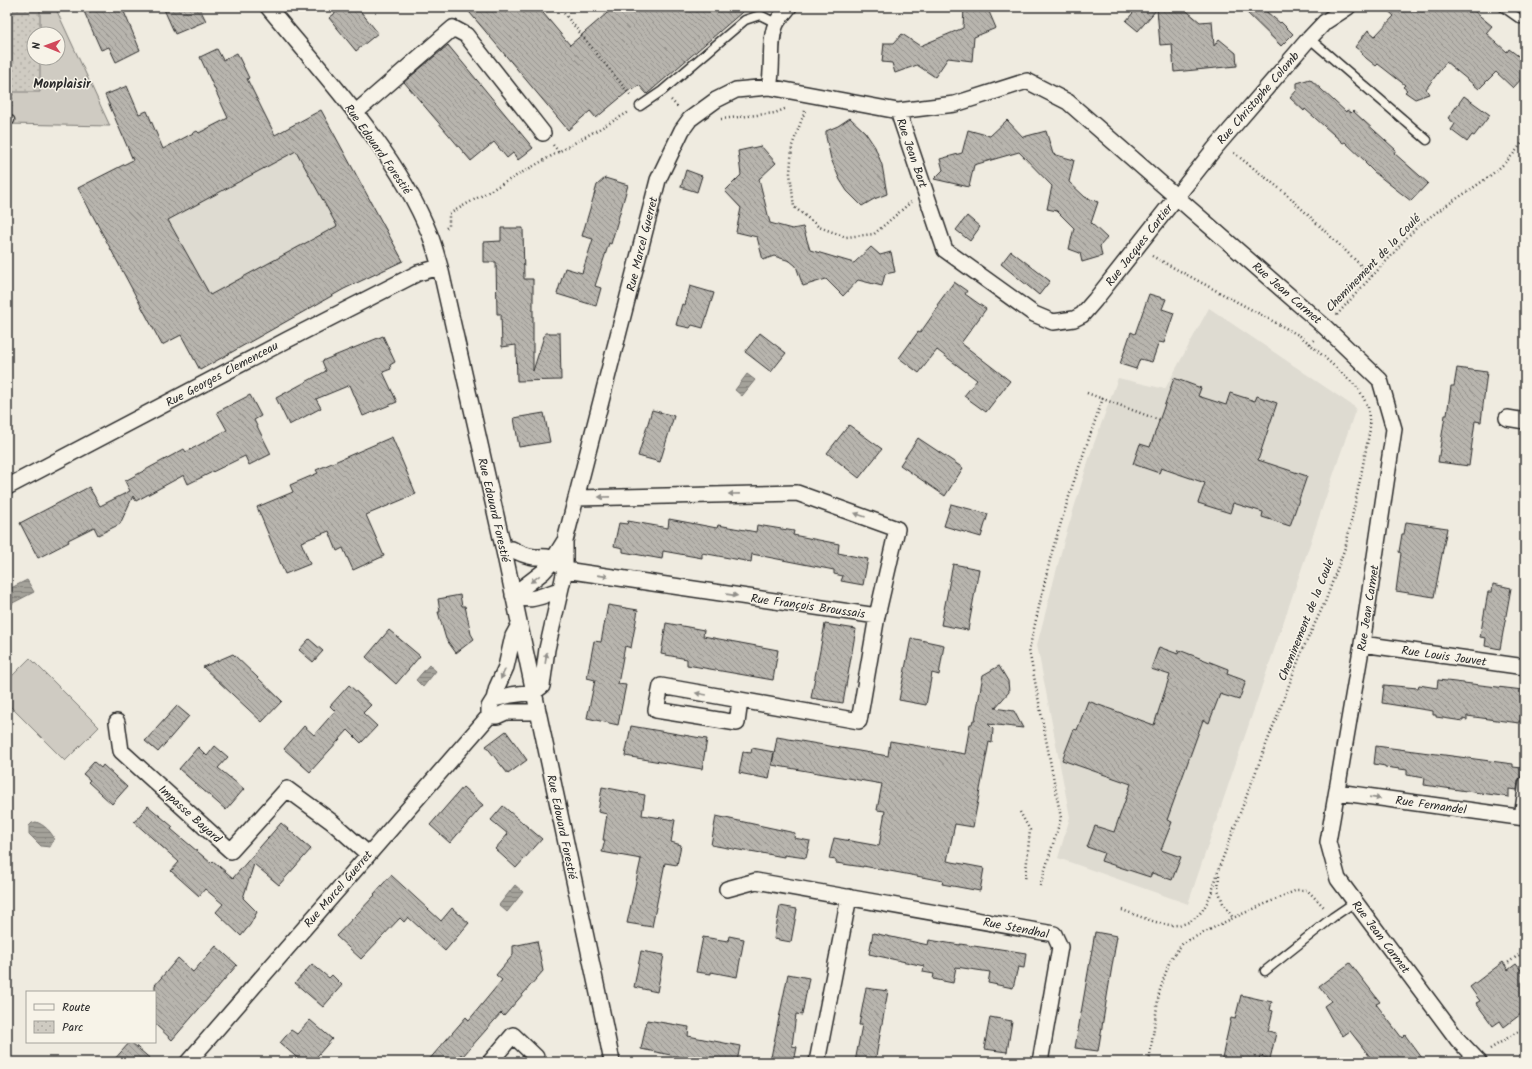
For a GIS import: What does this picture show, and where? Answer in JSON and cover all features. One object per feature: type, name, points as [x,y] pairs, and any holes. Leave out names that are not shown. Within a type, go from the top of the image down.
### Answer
[{"type":"street","name":"Rue Edouard Forestié","points":[[268,7],[377,142],[408,189],[430,236],[440,267],[504,551],[612,1062]]},
{"type":"street","points":[[769,87],[771,80],[772,45],[776,23],[789,7]]},
{"type":"street","name":"Rue Christophe Colomb","points":[[1176,197],[1215,148],[1306,42],[1325,22],[1348,7]]},
{"type":"street","points":[[355,113],[453,28],[466,35],[543,133]]},
{"type":"street","name":"Rue Jacques Cartier","points":[[898,111],[955,104],[1027,81],[1068,102],[1176,197],[1082,315],[1074,319],[1053,322],[1034,314],[945,250]]},
{"type":"street","name":"Rue Jean Bart","points":[[769,87],[898,111],[945,250]]},
{"type":"street","name":"Rue Marcel Guerret","points":[[534,692],[542,686],[547,649],[565,570],[565,541],[658,180],[682,130],[690,119],[716,100],[736,90],[769,87]]},
{"type":"street","name":"Rue Jean Carmet","points":[[1176,197],[1325,327],[1380,380],[1394,429],[1362,644],[1328,842],[1338,879],[1458,1040],[1483,1056]]},
{"type":"street","name":"Rue Georges Clemenceau","points":[[7,487],[418,273],[440,267]]},
{"type":"street","points":[[1507,418],[1525,421]]},
{"type":"street","name":"Rue François Broussais","points":[[565,570],[877,616],[897,528],[797,493],[576,498]]},
{"type":"street","name":"Rue Marcel Guerret","points":[[513,595],[543,572],[554,559],[565,541]]},
{"type":"street","points":[[504,551],[512,549],[521,554],[532,557],[546,556],[554,559],[565,570]]},
{"type":"street","points":[[513,595],[523,600],[539,597],[560,590]]},
{"type":"street","points":[[740,701],[736,723],[656,710],[661,686],[859,721],[877,616]]},
{"type":"street","name":"Rue Marcel Guerret","points":[[188,1062],[489,716],[489,707],[494,699],[497,687],[506,667],[513,636],[520,625]]},
{"type":"street","name":"Rue Louis Jouvet","points":[[1362,644],[1525,667]]},
{"type":"street","points":[[494,699],[534,692]]},
{"type":"street","points":[[489,716],[497,716],[506,712],[537,712]]},
{"type":"street","name":"Impasse Bayard","points":[[118,722],[121,751],[231,851],[287,789],[332,822],[368,854]]},
{"type":"street","points":[[1523,818],[1525,782]]},
{"type":"street","name":"Rue Fernandel","points":[[1337,792],[1523,818]]},
{"type":"street","name":"Rue Stendhal","points":[[727,889],[756,881],[1054,934],[1060,947],[1040,1062]]},
{"type":"street","points":[[817,1062],[849,898]]},
{"type":"street","points":[[490,1062],[513,1036],[536,1057]]},
{"type":"lane","points":[[1503,7],[1520,19]]},
{"type":"lane","points":[[640,106],[662,90],[745,20],[760,15],[776,23]]},
{"type":"lane","points":[[1310,39],[1427,140]]},
{"type":"lane","points":[[1265,971],[1333,917],[1355,902]]},
{"type":"path","points":[[430,236],[449,226],[449,214],[640,106],[559,7]]},
{"type":"path","points":[[811,96],[792,146],[790,173],[794,207],[819,227],[846,237],[874,234],[925,190]]},
{"type":"path","name":"Cheminement de la Coulé","points":[[1310,344],[1419,226],[1448,203],[1476,185],[1509,160],[1525,138]]},
{"type":"path","points":[[1232,152],[1284,192],[1372,276]]},
{"type":"path","name":"Cheminement de la Coulé","points":[[1137,247],[1143,252],[1294,332],[1310,344],[1359,389],[1368,407],[1370,430],[1346,545],[1325,602],[1302,650],[1219,868]]},
{"type":"path","points":[[1088,393],[1159,420]]},
{"type":"path","points":[[1040,886],[1061,818],[1029,650],[1051,555],[1103,398]]},
{"type":"path","points":[[1020,812],[1030,830],[1025,881]]},
{"type":"path","points":[[1122,910],[1170,925],[1182,924],[1194,919],[1205,908],[1212,894],[1219,868]]},
{"type":"path","points":[[1219,868],[1218,888],[1223,903],[1233,918]]},
{"type":"path","points":[[1149,1062],[1159,993],[1170,960],[1183,943],[1233,918],[1297,890],[1307,890],[1333,917]]},
{"type":"path","points":[[1505,966],[1520,954],[1525,962]]},
{"type":"path","points":[[1483,1056],[1525,1027]]},
{"type":"shaded area","points":[[258,102],[274,135],[321,110],[403,261],[344,289],[200,370],[181,336],[162,345],[78,188],[219,122]]},
{"type":"shaded area","points":[[1209,308],[1356,408],[1188,904],[1058,858],[1070,817],[1037,645],[1064,541],[1092,449],[1118,378],[1165,389]]},
{"type":"shaded area","points":[[747,374],[755,380],[742,396],[735,390]]},
{"type":"shaded area","points":[[27,580],[34,592],[7,606],[7,590]]},
{"type":"shaded area","points":[[429,665],[436,671],[423,687],[416,680]]},
{"type":"shaded area","points":[[36,822],[47,829],[53,836],[54,839],[50,847],[41,846],[29,834],[29,826]]},
{"type":"shaded area","points":[[515,885],[523,892],[507,912],[499,905]]},
{"type":"green space","points":[[7,7],[55,7],[64,26],[26,26],[26,66],[66,66],[66,31],[110,126],[7,124]]},
{"type":"green space","points":[[7,7],[40,7],[40,26],[26,26],[26,66],[40,66],[40,92],[7,92]]},
{"type":"green space","points":[[30,658],[99,727],[65,761],[7,703],[7,681]]},
{"type":"building","points":[[82,7],[122,7],[140,50],[116,62],[109,47],[101,50]]},
{"type":"building","points":[[163,7],[199,7],[206,21],[175,34]]},
{"type":"building","points":[[343,7],[357,7],[378,33],[356,51],[329,18]]},
{"type":"building","points":[[465,7],[538,7],[570,45],[614,7],[748,7],[647,94],[639,85],[633,90],[632,88],[596,118],[590,111],[568,130]]},
{"type":"building","points":[[964,7],[987,7],[996,28],[974,37],[972,61],[948,58],[935,77],[917,65],[895,73],[892,63],[882,62],[884,43],[894,43],[902,34],[920,46],[963,28]]},
{"type":"building","points":[[1138,7],[1182,7],[1200,22],[1212,21],[1214,46],[1219,39],[1236,53],[1237,66],[1174,72],[1172,44],[1160,45],[1157,9],[1138,31],[1126,21]]},
{"type":"building","points":[[1241,7],[1261,7],[1280,23],[1281,22],[1293,34],[1281,46]]},
{"type":"building","points":[[1384,7],[1469,7],[1492,26],[1486,33],[1507,52],[1509,49],[1525,61],[1525,75],[1513,88],[1496,72],[1479,89],[1446,62],[1426,89],[1429,94],[1415,99],[1405,92],[1407,90],[1403,87],[1405,85],[1378,64],[1376,66],[1355,47],[1368,30],[1375,36],[1394,16]]},
{"type":"building","points":[[448,45],[533,148],[518,160],[513,153],[507,158],[494,142],[471,161],[404,82]]},
{"type":"building","points":[[217,49],[223,60],[237,53],[249,78],[247,79],[275,135],[321,110],[403,261],[344,289],[200,370],[181,335],[162,345],[78,188],[133,160],[105,95],[127,86],[139,114],[147,111],[163,149],[197,131],[199,133],[228,118],[200,57]],"holes":[[[296,151],[337,226],[210,295],[168,220]]]},
{"type":"building","points":[[1310,79],[1346,112],[1347,110],[1351,113],[1353,111],[1396,150],[1394,153],[1428,183],[1411,201],[1374,172],[1345,142],[1343,143],[1305,109],[1304,111],[1290,98],[1297,90],[1297,83]]},
{"type":"building","points":[[1464,96],[1490,115],[1474,136],[1472,135],[1467,142],[1451,130],[1455,124],[1448,118]]},
{"type":"building","points":[[850,118],[865,132],[875,147],[882,165],[887,194],[862,206],[847,191],[840,180],[831,159],[826,137],[826,131],[838,126]]},
{"type":"building","points":[[1007,120],[1023,137],[1046,131],[1053,154],[1074,160],[1069,182],[1085,197],[1098,202],[1091,223],[1107,238],[1100,246],[1102,256],[1082,262],[1080,253],[1069,249],[1074,228],[1057,211],[1047,209],[1052,186],[1019,152],[974,165],[969,187],[934,179],[943,170],[940,159],[962,153],[968,130],[990,136]]},
{"type":"building","points":[[761,146],[776,163],[759,179],[770,223],[792,229],[803,227],[810,250],[854,263],[871,247],[880,255],[891,252],[895,272],[885,274],[882,286],[858,280],[843,296],[826,279],[803,286],[796,266],[790,261],[774,256],[763,260],[757,237],[736,232],[741,208],[725,191],[741,175],[738,151]]},
{"type":"building","points":[[686,170],[702,176],[697,192],[681,187]]},
{"type":"building","points":[[605,178],[628,185],[611,244],[609,243],[595,286],[601,288],[596,306],[557,294],[565,268],[582,273],[593,239],[582,236],[597,185]]},
{"type":"building","points":[[967,216],[980,227],[970,241],[956,230]]},
{"type":"building","points":[[501,228],[523,228],[524,279],[533,279],[533,371],[545,333],[560,333],[561,380],[517,381],[516,345],[502,347],[501,314],[497,314],[496,262],[484,262],[484,242],[501,241]]},
{"type":"building","points":[[1011,251],[1050,281],[1039,295],[1001,264]]},
{"type":"building","points":[[954,282],[967,291],[965,294],[986,309],[961,343],[1010,381],[986,412],[964,396],[977,380],[937,350],[919,373],[899,358],[918,332],[920,333],[939,306],[937,305]]},
{"type":"building","points":[[690,286],[714,293],[703,328],[692,325],[690,328],[676,325],[682,304],[685,305]]},
{"type":"building","points":[[1149,294],[1166,299],[1162,309],[1174,313],[1164,343],[1159,342],[1152,362],[1140,359],[1136,369],[1120,364],[1131,332],[1135,334]]},
{"type":"building","points":[[760,333],[786,353],[771,372],[745,352]]},
{"type":"building","points":[[383,336],[395,362],[390,365],[391,369],[383,372],[397,402],[363,416],[350,385],[316,399],[321,408],[289,425],[276,398],[326,371],[322,361]]},
{"type":"building","points":[[1457,368],[1487,372],[1481,422],[1475,421],[1469,466],[1438,462],[1445,415],[1447,415],[1451,386],[1454,386]]},
{"type":"building","points":[[1174,378],[1201,388],[1198,396],[1226,405],[1230,393],[1255,401],[1257,396],[1277,403],[1258,460],[1307,476],[1290,526],[1262,517],[1263,512],[1233,503],[1230,513],[1198,503],[1205,483],[1161,468],[1159,473],[1133,464],[1140,444],[1150,447]]},
{"type":"building","points":[[250,395],[261,416],[254,420],[271,454],[249,465],[245,456],[188,484],[184,475],[136,501],[133,496],[120,524],[98,535],[94,527],[68,540],[69,542],[38,558],[20,523],[89,487],[100,506],[130,491],[125,481],[184,449],[186,452],[227,430],[217,412]]},
{"type":"building","points":[[652,410],[674,416],[660,462],[638,456]]},
{"type":"building","points":[[544,413],[550,442],[519,447],[514,418]]},
{"type":"building","points":[[849,425],[882,449],[859,478],[827,453]]},
{"type":"building","points":[[392,437],[416,494],[366,515],[384,556],[353,570],[343,548],[337,551],[329,531],[301,542],[310,564],[285,574],[257,507],[293,492],[290,485],[318,473],[316,470]]},
{"type":"building","points":[[918,438],[963,468],[945,496],[900,465]]},
{"type":"building","points":[[951,504],[988,514],[981,537],[944,526]]},
{"type":"building","points":[[669,519],[717,528],[718,525],[756,532],[757,525],[794,531],[793,535],[839,544],[838,553],[868,559],[863,585],[841,581],[843,576],[834,574],[834,570],[752,554],[751,562],[702,553],[702,558],[663,551],[662,559],[623,552],[623,548],[614,546],[619,523],[627,524],[628,521],[668,528]]},
{"type":"building","points":[[1406,522],[1447,528],[1434,597],[1396,591],[1401,553],[1399,552]]},
{"type":"building","points":[[953,564],[979,569],[968,630],[941,625]]},
{"type":"building","points":[[1493,584],[1511,588],[1500,649],[1485,646],[1486,638],[1480,637],[1488,592],[1492,592]]},
{"type":"building","points":[[460,595],[462,606],[465,606],[471,634],[474,639],[456,653],[446,639],[438,612],[440,612],[438,599]]},
{"type":"building","points":[[608,605],[638,610],[631,648],[625,646],[618,684],[626,685],[618,725],[587,718],[595,680],[587,678],[594,641],[601,642]]},
{"type":"building","points":[[666,623],[704,630],[703,636],[778,650],[773,680],[687,665],[687,659],[661,654]]},
{"type":"building","points":[[825,624],[856,629],[843,703],[811,698]]},
{"type":"building","points":[[389,630],[420,656],[396,684],[366,657]]},
{"type":"building","points":[[911,638],[944,645],[939,675],[932,673],[926,705],[899,700]]},
{"type":"building","points":[[309,639],[323,651],[313,662],[299,650]]},
{"type":"building","points":[[1159,647],[1178,654],[1179,650],[1228,669],[1227,674],[1246,681],[1239,700],[1220,694],[1209,723],[1203,720],[1167,820],[1172,822],[1161,850],[1181,857],[1172,880],[1152,873],[1150,877],[1101,861],[1104,853],[1087,847],[1095,826],[1114,832],[1131,784],[1062,760],[1074,729],[1077,730],[1088,701],[1154,725],[1170,675],[1151,669]]},
{"type":"building","points":[[233,654],[282,701],[262,722],[203,667]]},
{"type":"building","points":[[999,666],[1008,681],[1009,692],[995,708],[1014,711],[1023,728],[988,724],[993,729],[992,743],[989,742],[973,827],[955,824],[947,861],[984,868],[980,891],[942,884],[943,881],[863,866],[836,863],[836,860],[829,859],[834,838],[879,846],[885,811],[877,810],[882,784],[772,765],[777,737],[888,756],[890,741],[965,754],[970,724],[972,724],[973,720],[975,720],[983,675]]},
{"type":"building","points":[[1438,680],[1523,690],[1522,698],[1525,699],[1525,721],[1519,721],[1519,723],[1467,716],[1467,720],[1463,719],[1463,721],[1436,717],[1436,715],[1433,715],[1433,711],[1382,703],[1384,685],[1418,688],[1419,685],[1437,688]]},
{"type":"building","points":[[349,685],[371,705],[363,713],[377,726],[361,743],[348,730],[310,772],[284,749],[304,726],[314,735],[335,711],[330,706]]},
{"type":"building","points":[[177,706],[189,716],[158,752],[145,741]]},
{"type":"building","points":[[631,726],[707,739],[702,769],[625,756]]},
{"type":"building","points":[[506,731],[527,760],[508,774],[486,746]]},
{"type":"building","points":[[215,746],[228,757],[218,768],[244,789],[226,810],[179,769],[198,747],[207,756]]},
{"type":"building","points":[[1376,746],[1513,764],[1513,767],[1522,768],[1521,777],[1518,781],[1517,790],[1509,789],[1509,797],[1424,785],[1425,778],[1407,775],[1407,770],[1374,764]]},
{"type":"building","points":[[752,748],[774,752],[769,779],[739,773],[743,752],[751,753]]},
{"type":"building","points":[[94,762],[101,768],[103,765],[127,787],[112,804],[88,782],[90,780],[83,774]]},
{"type":"building","points":[[463,787],[483,805],[450,843],[430,825]]},
{"type":"building","points":[[602,787],[645,795],[642,815],[675,820],[671,842],[681,845],[677,865],[665,863],[652,927],[627,923],[641,859],[602,852],[605,840],[603,840],[607,814],[598,812]]},
{"type":"building","points":[[148,806],[173,827],[171,829],[211,863],[213,861],[233,878],[281,823],[311,849],[279,885],[254,864],[243,898],[257,912],[250,925],[241,936],[216,912],[223,904],[205,889],[199,896],[171,871],[179,862],[134,822]]},
{"type":"building","points":[[503,806],[542,839],[516,868],[495,849],[508,834],[491,820]]},
{"type":"building","points":[[716,816],[795,833],[794,838],[810,841],[806,858],[784,855],[784,857],[711,845]]},
{"type":"building","points":[[391,875],[441,921],[452,908],[469,923],[445,951],[408,917],[404,922],[400,918],[361,959],[336,936],[375,895],[374,894]]},
{"type":"building","points":[[780,906],[797,909],[791,942],[774,939]]},
{"type":"building","points":[[1095,932],[1117,936],[1098,1051],[1075,1048]]},
{"type":"building","points":[[873,933],[928,945],[929,940],[1026,953],[1024,968],[1018,967],[1013,988],[988,983],[990,972],[956,967],[953,983],[933,979],[934,974],[923,972],[924,966],[869,954]]},
{"type":"building","points":[[729,936],[744,939],[737,977],[711,972],[711,974],[696,972],[703,937],[728,941]]},
{"type":"building","points":[[537,941],[543,971],[504,1016],[501,1013],[463,1056],[461,1054],[455,1062],[427,1062],[466,1017],[469,1020],[502,980],[496,975],[513,955],[513,946]]},
{"type":"building","points":[[216,946],[237,965],[172,1040],[156,1025],[155,985],[178,958],[193,972]]},
{"type":"building","points":[[641,951],[664,955],[657,992],[634,987]]},
{"type":"building","points":[[1503,962],[1508,970],[1516,964],[1525,975],[1525,1011],[1504,1027],[1500,1021],[1493,1026],[1476,1003],[1480,1001],[1470,987]]},
{"type":"building","points":[[1350,963],[1380,1002],[1376,1004],[1402,1038],[1405,1035],[1425,1062],[1374,1062],[1350,1031],[1343,1036],[1338,1030],[1324,1006],[1331,1001],[1319,986]]},
{"type":"building","points":[[312,964],[329,978],[332,975],[342,985],[323,1007],[295,983]]},
{"type":"building","points":[[788,974],[809,978],[802,1015],[796,1014],[792,1046],[797,1047],[794,1062],[770,1062]]},
{"type":"building","points":[[866,988],[888,991],[875,1062],[855,1062],[862,1025],[859,1025]]},
{"type":"building","points":[[1241,995],[1272,1002],[1270,1010],[1273,1011],[1268,1031],[1276,1033],[1270,1059],[1260,1056],[1258,1062],[1221,1062],[1231,1018],[1235,1019]]},
{"type":"building","points":[[990,1017],[1012,1021],[1007,1052],[984,1049]]},
{"type":"building","points":[[310,1020],[332,1039],[312,1062],[302,1062],[280,1043],[291,1030],[297,1034]]},
{"type":"building","points":[[647,1020],[689,1027],[688,1036],[740,1046],[737,1062],[705,1062],[641,1049]]},
{"type":"building","points":[[129,1043],[132,1043],[154,1062],[112,1062]]},
{"type":"district","name":"Monplaisir","points":[[62,83]]}]
